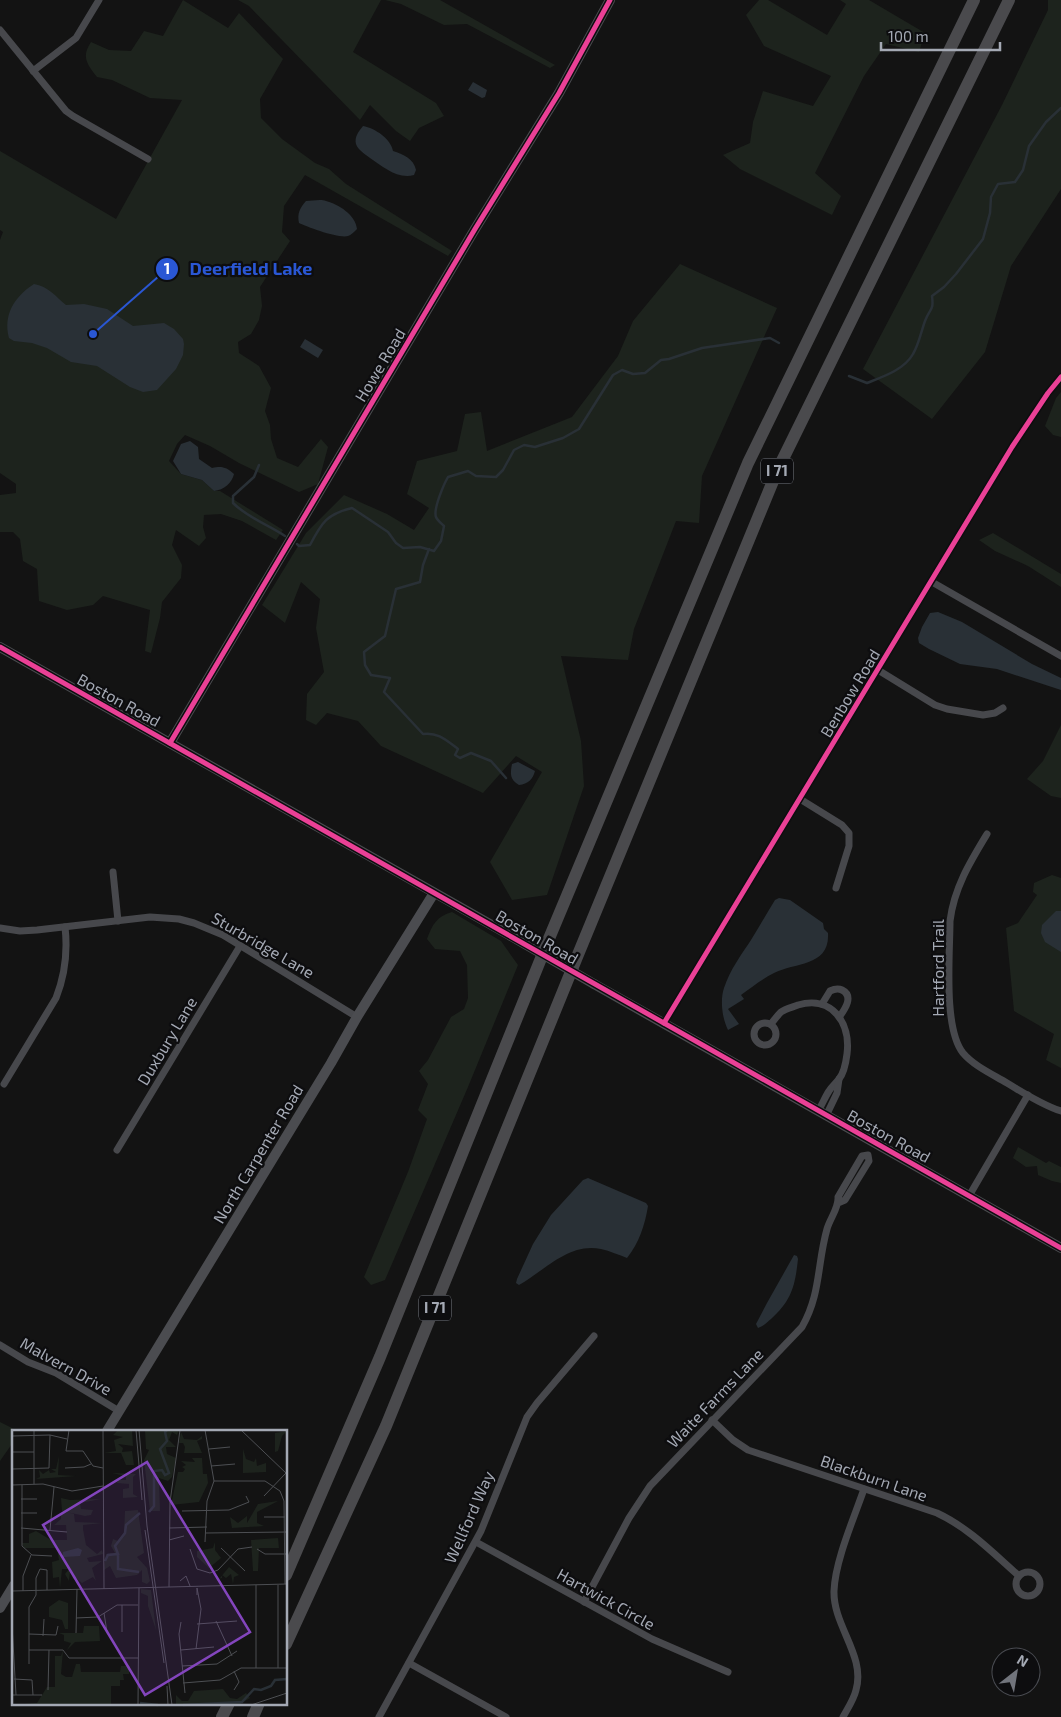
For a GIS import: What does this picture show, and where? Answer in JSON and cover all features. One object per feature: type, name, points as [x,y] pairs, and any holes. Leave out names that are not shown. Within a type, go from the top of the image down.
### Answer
[{"type":"highway","name":"I 71","points":[[288,1570],[380,1357],[548,941],[748,463],[974,0]]},
{"type":"highway","name":"I 71","points":[[288,1640],[386,1426],[778,469],[1009,0]]},
{"type":"highway","points":[[222,1717],[228,1704]]},
{"type":"highway","points":[[253,1717],[259,1704]]},
{"type":"street","points":[[33,70],[76,38],[98,0]]},
{"type":"street","name":"Howe Road","points":[[170,743],[475,229],[559,93],[610,0]]},
{"type":"street","points":[[0,30],[59,104],[73,116],[148,159]]},
{"type":"street","name":"Benbow Road","points":[[664,1023],[1025,427],[1048,393],[1061,378]]},
{"type":"street","points":[[932,582],[1061,656]]},
{"type":"street","name":"Boston Road","points":[[0,647],[1061,1248]]},
{"type":"street","points":[[878,670],[935,705],[947,709],[983,715],[995,713],[1003,708]]},
{"type":"street","points":[[800,799],[842,825],[849,833],[848,846],[836,888]]},
{"type":"street","name":"Hartford Trail","points":[[987,834],[965,871],[952,906],[950,921],[950,1016],[953,1035],[962,1052],[974,1063],[1050,1108],[1061,1111]]},
{"type":"street","points":[[113,872],[118,920]]},
{"type":"street","name":"North Carpenter Road","points":[[109,1430],[357,1017],[434,893]]},
{"type":"street","name":"Sturbridge Lane","points":[[0,928],[37,930],[150,917],[179,919],[209,928],[357,1017]]},
{"type":"street","points":[[4,1084],[56,998],[67,958],[66,927]]},
{"type":"street","name":"Duxbury Lane","points":[[117,1150],[240,946]]},
{"type":"street","points":[[822,1004],[830,991],[836,989],[847,993],[846,1007],[840,1016]]},
{"type":"street","points":[[771,1024],[779,1013],[801,1004],[822,1004],[840,1016],[846,1030],[847,1052],[843,1071],[839,1079],[829,1090],[822,1114]]},
{"type":"street","points":[[969,1196],[1028,1095]]},
{"type":"street","name":"Waite Farms Lane","points":[[584,1602],[642,1496],[712,1420],[797,1333],[807,1317],[816,1294],[828,1228],[838,1203],[845,1200],[869,1161],[868,1154],[875,1142]]},
{"type":"street","name":"Wellford Way","points":[[379,1717],[476,1542],[527,1417],[594,1336]]},
{"type":"street","name":"Malvern Drive","points":[[0,1346],[28,1362],[56,1373],[119,1411]]},
{"type":"street","name":"Blackburn Lane","points":[[712,1420],[733,1440],[748,1450],[937,1513],[951,1520],[973,1535],[1019,1576]]},
{"type":"street","points":[[843,1717],[856,1690],[858,1669],[836,1611],[834,1600],[835,1580],[864,1489]]},
{"type":"street","name":"Hartwick Circle","points":[[476,1542],[660,1644],[728,1672]]},
{"type":"street","points":[[0,1608],[12,1588]]},
{"type":"street","points":[[409,1664],[506,1717]]},
{"type":"shaded area","points":[[183,0],[228,28],[239,13],[283,59],[260,99],[261,118],[282,139],[315,163],[329,169],[346,184],[452,251],[448,256],[305,175],[284,206],[282,232],[290,241],[260,287],[262,306],[259,320],[251,334],[238,342],[239,353],[259,366],[271,388],[265,411],[277,458],[298,467],[321,439],[328,447],[318,484],[299,492],[185,435],[177,444],[169,461],[181,474],[202,480],[214,491],[220,491],[283,530],[276,540],[242,521],[221,514],[204,515],[203,527],[206,538],[199,546],[176,530],[172,545],[182,565],[181,578],[162,602],[151,653],[145,651],[150,610],[103,596],[93,605],[67,610],[39,601],[37,569],[23,561],[20,539],[13,532],[0,532],[0,495],[16,493],[16,484],[0,473],[0,240],[3,232],[0,230],[0,151],[116,219],[182,100],[150,98],[112,80],[97,77],[86,60],[86,52],[91,42],[109,50],[131,51],[144,31],[163,36]]},
{"type":"shaded area","points":[[238,0],[381,0],[353,52],[436,103],[444,116],[419,128],[410,141],[396,131],[370,105],[360,120],[249,6]]},
{"type":"shaded area","points":[[385,0],[440,0],[555,65],[550,68],[467,24],[444,25],[401,4]]},
{"type":"shaded area","points":[[759,0],[768,0],[827,35],[846,4],[840,0],[869,0],[925,33],[919,52],[886,44],[864,76],[815,173],[841,196],[832,215],[740,169],[723,155],[750,143],[753,122],[763,91],[813,106],[831,76],[764,46],[746,15]]},
{"type":"shaded area","points":[[1048,0],[1061,0],[1061,189],[1011,266],[985,352],[932,419],[863,369],[1002,105],[1048,10]]},
{"type":"shaded area","points":[[473,82],[487,90],[485,97],[482,98],[468,90]]},
{"type":"shaded area","points":[[363,126],[382,135],[389,142],[393,151],[404,155],[410,160],[415,166],[414,175],[402,176],[396,174],[360,150],[356,144],[356,139]]},
{"type":"shaded area","points":[[324,200],[336,205],[350,215],[357,229],[348,236],[338,236],[299,223],[298,216],[306,201]]},
{"type":"shaded area","points":[[680,264],[777,308],[702,476],[699,523],[676,521],[634,629],[628,660],[561,656],[581,741],[584,786],[547,895],[512,900],[490,862],[542,772],[516,756],[483,793],[381,746],[358,721],[327,713],[316,725],[306,720],[307,694],[324,672],[316,628],[320,599],[301,582],[285,623],[262,605],[306,533],[344,495],[387,514],[414,530],[429,508],[407,494],[417,461],[457,451],[465,414],[481,412],[487,451],[572,417],[618,356],[633,321]]},
{"type":"shaded area","points":[[34,284],[48,289],[66,305],[84,304],[107,309],[133,326],[164,323],[174,329],[183,339],[183,355],[176,369],[157,390],[143,392],[130,387],[97,366],[71,362],[47,348],[32,343],[14,341],[9,338],[9,314],[21,295]]},
{"type":"shaded area","points":[[305,339],[323,350],[318,358],[300,347]]},
{"type":"shaded area","points":[[1061,392],[1061,437],[1053,435],[1045,426],[1056,398]]},
{"type":"shaded area","points":[[190,441],[198,447],[199,459],[212,468],[224,468],[234,474],[227,486],[214,491],[202,480],[181,474],[173,461],[181,444]]},
{"type":"shaded area","points":[[993,533],[1061,574],[1061,587],[1028,566],[995,551],[979,540]]},
{"type":"shaded area","points":[[938,612],[962,622],[1032,664],[1061,678],[1061,690],[997,669],[960,664],[919,643],[918,638],[922,627],[930,613]]},
{"type":"shaded area","points":[[1061,725],[1061,798],[1051,796],[1027,779],[1043,761]]},
{"type":"shaded area","points":[[518,762],[535,771],[530,781],[525,784],[519,785],[512,779],[512,764]]},
{"type":"shaded area","points":[[1052,875],[1061,878],[1061,1068],[1046,1060],[1054,1034],[1014,1011],[1006,928],[1018,923],[1037,895],[1033,892],[1034,883]]},
{"type":"shaded area","points":[[779,898],[790,900],[823,923],[824,929],[828,933],[827,944],[817,958],[774,973],[741,995],[744,999],[728,1009],[739,1024],[728,1030],[722,1009],[726,981],[775,900]]},
{"type":"shaded area","points":[[1056,911],[1061,911],[1061,952],[1045,942],[1041,933],[1042,925]]},
{"type":"shaded area","points":[[452,912],[501,941],[518,965],[385,1280],[371,1285],[364,1277],[408,1172],[427,1119],[418,1110],[428,1084],[419,1071],[428,1060],[451,1017],[464,1009],[468,998],[467,965],[460,951],[435,949],[427,939],[436,922],[442,916]]},
{"type":"shaded area","points":[[1018,1147],[1046,1163],[1049,1161],[1061,1167],[1061,1183],[1038,1175],[1037,1166],[1026,1167],[1013,1158]]},
{"type":"shaded area","points":[[588,1178],[646,1203],[648,1206],[645,1220],[635,1246],[627,1258],[601,1249],[589,1248],[578,1250],[557,1259],[519,1285],[516,1283],[517,1279],[533,1244],[551,1215],[583,1180]]},
{"type":"shaded area","points":[[794,1255],[798,1259],[797,1269],[794,1285],[788,1299],[771,1319],[758,1328],[756,1324]]},
{"type":"shaded area","points":[[0,1422],[16,1430],[12,1430],[12,1444],[0,1461]]},
{"type":"waterway","points":[[849,376],[867,383],[898,369],[909,360],[917,346],[925,321],[932,307],[932,296],[956,274],[983,239],[990,213],[991,197],[998,184],[1015,182],[1023,170],[1029,146],[1046,122],[1061,108]]},
{"type":"waterway","points":[[297,544],[299,546],[310,545],[326,520],[337,513],[352,508],[388,532],[396,543],[403,548],[420,547],[434,551],[441,541],[444,526],[438,521],[435,513],[437,503],[448,477],[468,471],[476,476],[496,477],[503,470],[514,450],[524,445],[535,447],[563,438],[579,429],[613,375],[622,370],[633,374],[645,373],[661,360],[702,348],[770,338],[779,343]]},
{"type":"waterway","points":[[259,465],[254,477],[233,496],[233,503],[251,517],[285,536]]},
{"type":"waterway","points":[[429,549],[423,565],[420,582],[396,589],[385,636],[364,652],[365,665],[371,675],[390,678],[384,692],[423,734],[438,735],[446,740],[458,749],[455,755],[460,758],[471,753],[491,761],[506,778]]},
{"type":"cycle path","points":[[170,743],[475,229],[559,93],[610,0]]},
{"type":"cycle path","points":[[664,1023],[1012,447],[1061,377]]},
{"type":"cycle path","points":[[0,647],[1061,1248]]},
{"type":"place","name":"Deerfield Lake","points":[[93,334]]}]
